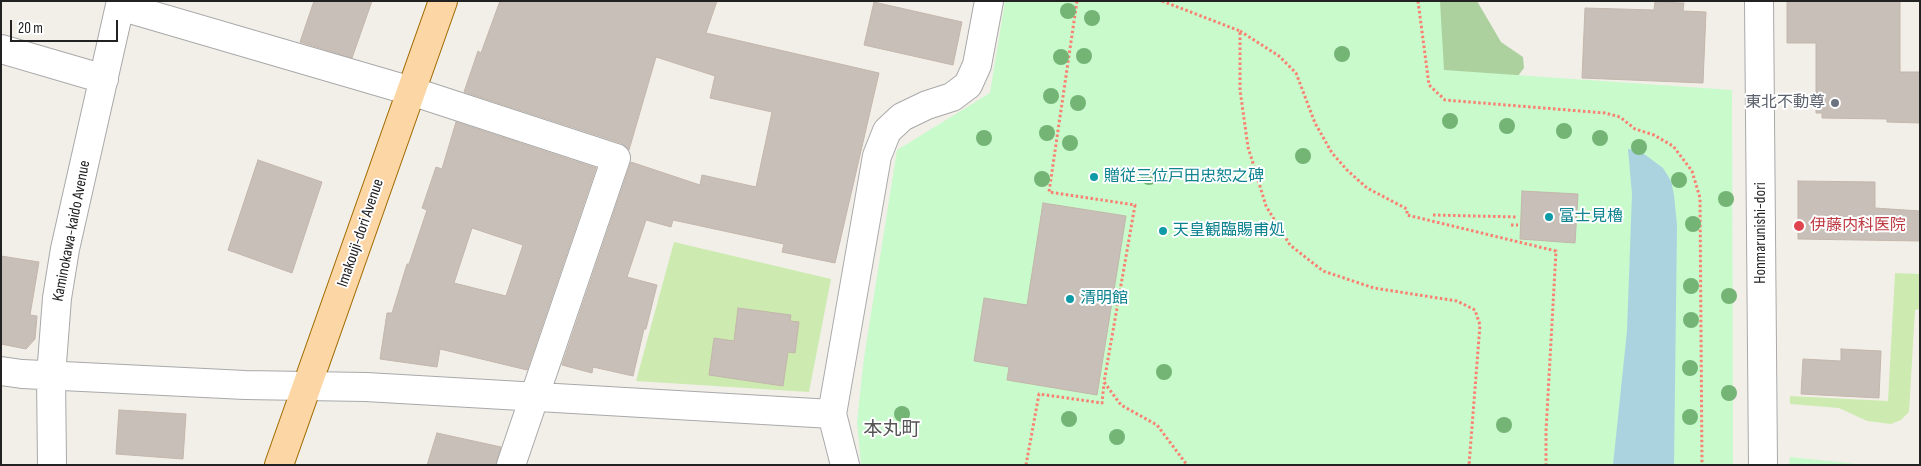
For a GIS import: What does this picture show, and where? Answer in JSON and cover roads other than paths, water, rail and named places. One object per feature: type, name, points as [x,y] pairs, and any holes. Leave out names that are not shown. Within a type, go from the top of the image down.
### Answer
[{"type":"main road","name":"Imakouji-dori Avenue","points":[[280,465],[443,1]]},
{"type":"street","points":[[845,465],[832,414],[877,156],[887,131],[902,117],[952,97],[968,85],[977,64],[989,1]]},
{"type":"street","name":"Honmarunishi-dori","points":[[1759,1],[1762,465]]},
{"type":"street","points":[[121,4],[410,91],[616,158],[511,465]]},
{"type":"street","name":"Kaminokawa-kaido Avenue","points":[[52,465],[51,376],[57,298],[65,249],[121,4]]},
{"type":"street","points":[[1,49],[104,79]]},
{"type":"street","points":[[1,371],[51,376],[307,387],[366,387],[832,414]]},
{"type":"water","points":[[1628,149],[1640,151],[1663,168],[1671,181],[1674,195],[1677,225],[1674,465],[1613,465],[1627,331],[1632,194]]},
{"type":"place","name":"東北不動尊","points":[[1835,103]]},
{"type":"place","name":"贈従三位戸田忠恕之碑","points":[[1094,177]]},
{"type":"place","name":"富士見櫓","points":[[1549,217]]},
{"type":"place","name":"伊藤内科医院","points":[[1799,226]]},
{"type":"place","name":"天皇観臨賜甫処","points":[[1163,231]]},
{"type":"place","name":"清明館","points":[[1070,299]]},
{"type":"district","name":"本丸町","points":[[892,430]]}]
